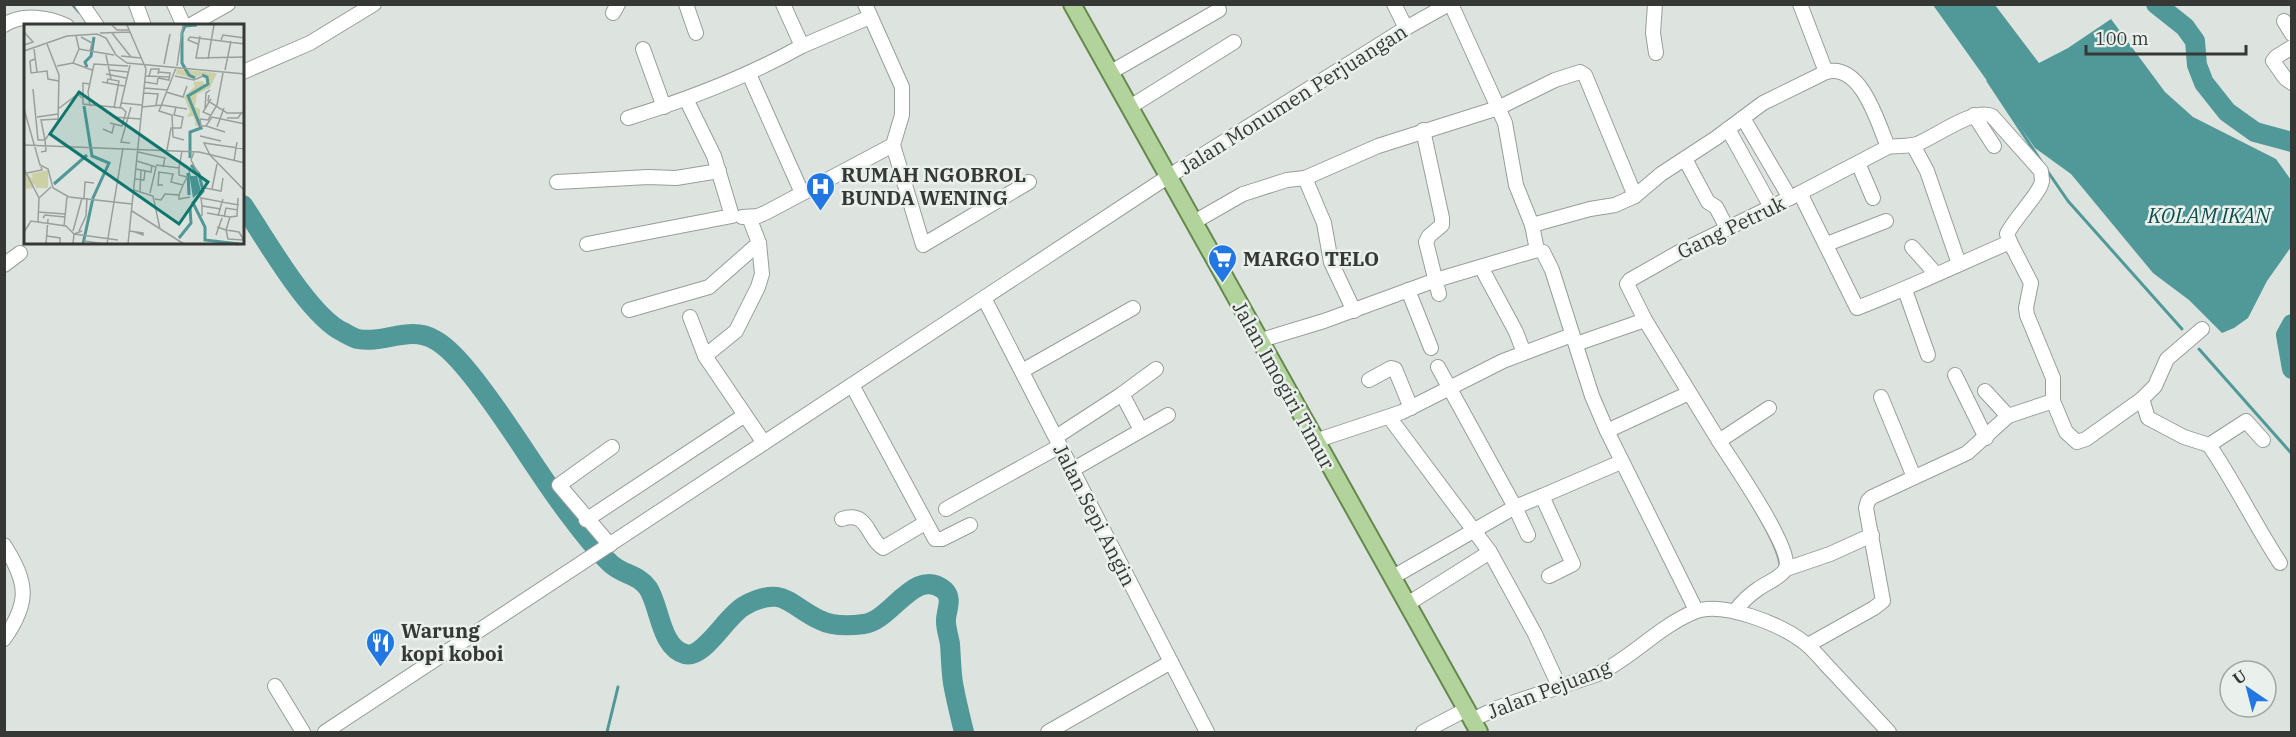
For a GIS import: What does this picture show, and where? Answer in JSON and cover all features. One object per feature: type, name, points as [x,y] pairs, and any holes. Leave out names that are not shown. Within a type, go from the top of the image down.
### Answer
[{"type":"main road","name":"Jalan Imogiri Timur","points":[[1072,4],[1169,176],[1258,341],[1409,603],[1473,720]]},
{"type":"street","points":[[82,4],[96,24]]},
{"type":"street","points":[[136,4],[143,24]]},
{"type":"street","points":[[174,4],[186,24]]},
{"type":"street","points":[[191,24],[228,4]]},
{"type":"street","points":[[244,72],[309,43],[374,4]]},
{"type":"street","points":[[686,4],[696,33]]},
{"type":"street","points":[[783,4],[802,46]]},
{"type":"street","points":[[1394,4],[1406,28]]},
{"type":"street","points":[[1450,4],[1505,123],[1516,185],[1532,225],[1537,250]]},
{"type":"street","name":"Jalan Monumen Perjuangan","points":[[326,732],[1169,176],[1406,28],[1450,4]]},
{"type":"street","points":[[1655,4],[1653,33],[1656,54]]},
{"type":"street","points":[[1806,7],[1826,72]]},
{"type":"street","points":[[1111,72],[1219,10]]},
{"type":"street","points":[[628,118],[686,99],[749,74],[867,11],[902,87],[902,115],[892,145],[924,245],[1029,182]]},
{"type":"street","points":[[4,25],[19,18],[55,21],[62,24]]},
{"type":"street","points":[[2284,21],[2292,34]]},
{"type":"street","points":[[1130,107],[1234,42]]},
{"type":"street","points":[[2292,47],[2273,61],[2285,78],[2292,83]]},
{"type":"street","points":[[643,49],[664,107]]},
{"type":"street","points":[[1532,225],[1615,205],[1635,196],[1661,174],[1763,103],[1826,72],[1843,71],[1855,81],[1865,94],[1888,147]]},
{"type":"street","points":[[1194,222],[1243,194],[1287,180],[1305,178],[1378,146],[1498,108],[1555,80],[1580,72],[1583,73],[1604,119],[1635,196]]},
{"type":"street","points":[[749,74],[802,193]]},
{"type":"street","points":[[686,99],[708,142],[732,216]]},
{"type":"street","points":[[1743,118],[1795,195],[1888,147],[1913,145],[1974,115],[1987,113],[1992,116],[2040,171],[2042,180],[2040,188],[2007,234],[2031,283],[2026,308],[2027,315],[2053,378],[2053,401],[2066,432],[2077,442],[2086,439],[2142,399],[2154,386],[2167,359],[2202,329]]},
{"type":"street","points":[[1974,115],[1994,146]]},
{"type":"street","points":[[1728,129],[1771,207]]},
{"type":"street","points":[[1423,130],[1442,218],[1442,225],[1429,236],[1426,242],[1437,287]]},
{"type":"street","points":[[587,244],[732,216],[749,218],[767,212],[892,145]]},
{"type":"street","points":[[1913,145],[1927,171],[1959,264]]},
{"type":"street","points":[[1685,159],[1708,202],[1716,207],[1727,228]]},
{"type":"street","points":[[1858,163],[1873,198]]},
{"type":"street","points":[[557,182],[648,177],[676,178],[718,171]]},
{"type":"street","points":[[1305,178],[1324,223],[1331,262],[1354,311]]},
{"type":"street","name":"Gang Petruk","points":[[1786,569],[1785,557],[1776,533],[1645,320],[1629,290],[1628,282],[1663,261],[1795,195],[1827,244],[1857,308],[1905,290],[2010,242]]},
{"type":"street","points":[[705,356],[736,331],[758,287],[762,273],[759,243],[749,218]]},
{"type":"street","points":[[1827,244],[1887,221]]},
{"type":"street","points":[[629,310],[709,287],[759,243]]},
{"type":"street","points":[[1912,247],[1936,274]]},
{"type":"street","points":[[1258,341],[1354,311],[1408,290],[1437,287],[1481,267],[1537,250],[1546,254],[1592,396],[1621,462],[1696,610],[1735,611],[1782,630],[1808,645],[1889,732]]},
{"type":"street","points":[[4,265],[20,254]]},
{"type":"street","points":[[1481,267],[1516,332],[1524,353]]},
{"type":"street","points":[[1408,290],[1431,348]]},
{"type":"street","points":[[1905,290],[1928,355]]},
{"type":"street","name":"Jalan Sepi Angin","points":[[984,298],[1207,732]]},
{"type":"street","points":[[1022,371],[1133,308]]},
{"type":"street","points":[[690,317],[705,356],[764,443]]},
{"type":"street","points":[[1315,441],[1411,408],[1503,361],[1524,353],[1645,320]]},
{"type":"street","points":[[1438,367],[1528,535]]},
{"type":"street","points":[[1369,380],[1391,368],[1395,369],[1411,408]]},
{"type":"street","points":[[946,509],[1058,441],[1156,369]]},
{"type":"street","points":[[1955,375],[1986,438]]},
{"type":"street","points":[[852,385],[935,539],[938,540],[970,525]]},
{"type":"street","points":[[1985,391],[2008,416]]},
{"type":"street","points":[[1607,431],[1689,393]]},
{"type":"street","points":[[1122,394],[1141,430]]},
{"type":"street","points":[[1881,397],[1914,477]]},
{"type":"street","points":[[2142,399],[2148,418],[2157,425],[2209,445],[2230,475],[2257,528],[2280,563]]},
{"type":"street","points":[[1808,645],[1883,601],[1866,508],[1868,501],[1880,493],[1967,453],[2008,416],[2053,401]]},
{"type":"street","points":[[1719,441],[1769,408]]},
{"type":"street","points":[[588,521],[745,415]]},
{"type":"street","points":[[1072,470],[1168,415]]},
{"type":"street","points":[[1389,417],[1490,552],[1559,686]]},
{"type":"street","points":[[2209,445],[2246,421],[2263,440]]},
{"type":"street","points":[[608,544],[559,485],[612,447]]},
{"type":"street","points":[[1393,577],[1515,507],[1621,462]]},
{"type":"street","points":[[1542,496],[1573,564],[1549,576]]},
{"type":"street","points":[[842,519],[853,517],[862,521],[878,545],[883,548],[925,523]]},
{"type":"street","points":[[1735,611],[1750,595],[1786,569],[1830,554],[1872,535]]},
{"type":"street","points":[[6,552],[20,576],[23,596],[20,614],[6,634]]},
{"type":"street","points":[[1409,603],[1490,552]]},
{"type":"street","name":"Jalan Pejuang","points":[[1423,732],[1473,720],[1497,708],[1612,667],[1657,634],[1696,610]]},
{"type":"street","points":[[1048,732],[1075,714],[1171,662]]},
{"type":"street","points":[[274,687],[303,732]]},
{"type":"water","name":"KOLAM IKAN","points":[[1933,5],[1995,5],[2039,63],[2068,48],[2111,19],[2165,92],[2193,117],[2276,159],[2291,180],[2291,247],[2267,281],[2248,318],[2222,333],[2189,300],[2153,273],[2071,174],[2035,148]]},
{"type":"waterway","points":[[72,4],[79,12]]},
{"type":"waterway","points":[[2156,4],[2185,27],[2195,41],[2197,65],[2204,83],[2227,112],[2255,132],[2292,142]]},
{"type":"waterway","points":[[1988,81],[2041,161]]},
{"type":"waterway","points":[[2046,169],[2068,201],[2182,329]]},
{"type":"waterway","points":[[244,207],[288,275],[316,310],[330,323],[358,339],[368,340],[407,334],[426,336],[440,343],[453,354],[482,389],[590,542],[611,564],[640,580],[648,588],[665,635],[677,650],[685,654],[692,654],[700,650],[737,611],[768,597],[785,600],[825,622],[859,625],[874,621],[913,589],[933,584],[944,590],[949,601],[946,625],[953,683],[964,732]]},
{"type":"waterway","points":[[2292,324],[2286,335],[2292,369]]},
{"type":"waterway","points":[[2199,349],[2292,454]]},
{"type":"waterway","points":[[607,732],[618,687]]},
{"type":"place","name":"RUMAH NGOBROL BUNDA WENING","points":[[820,212]]},
{"type":"place","name":"MARGO TELO","points":[[1222,284]]},
{"type":"place","name":"Warung kopi koboi","points":[[380,668]]}]
